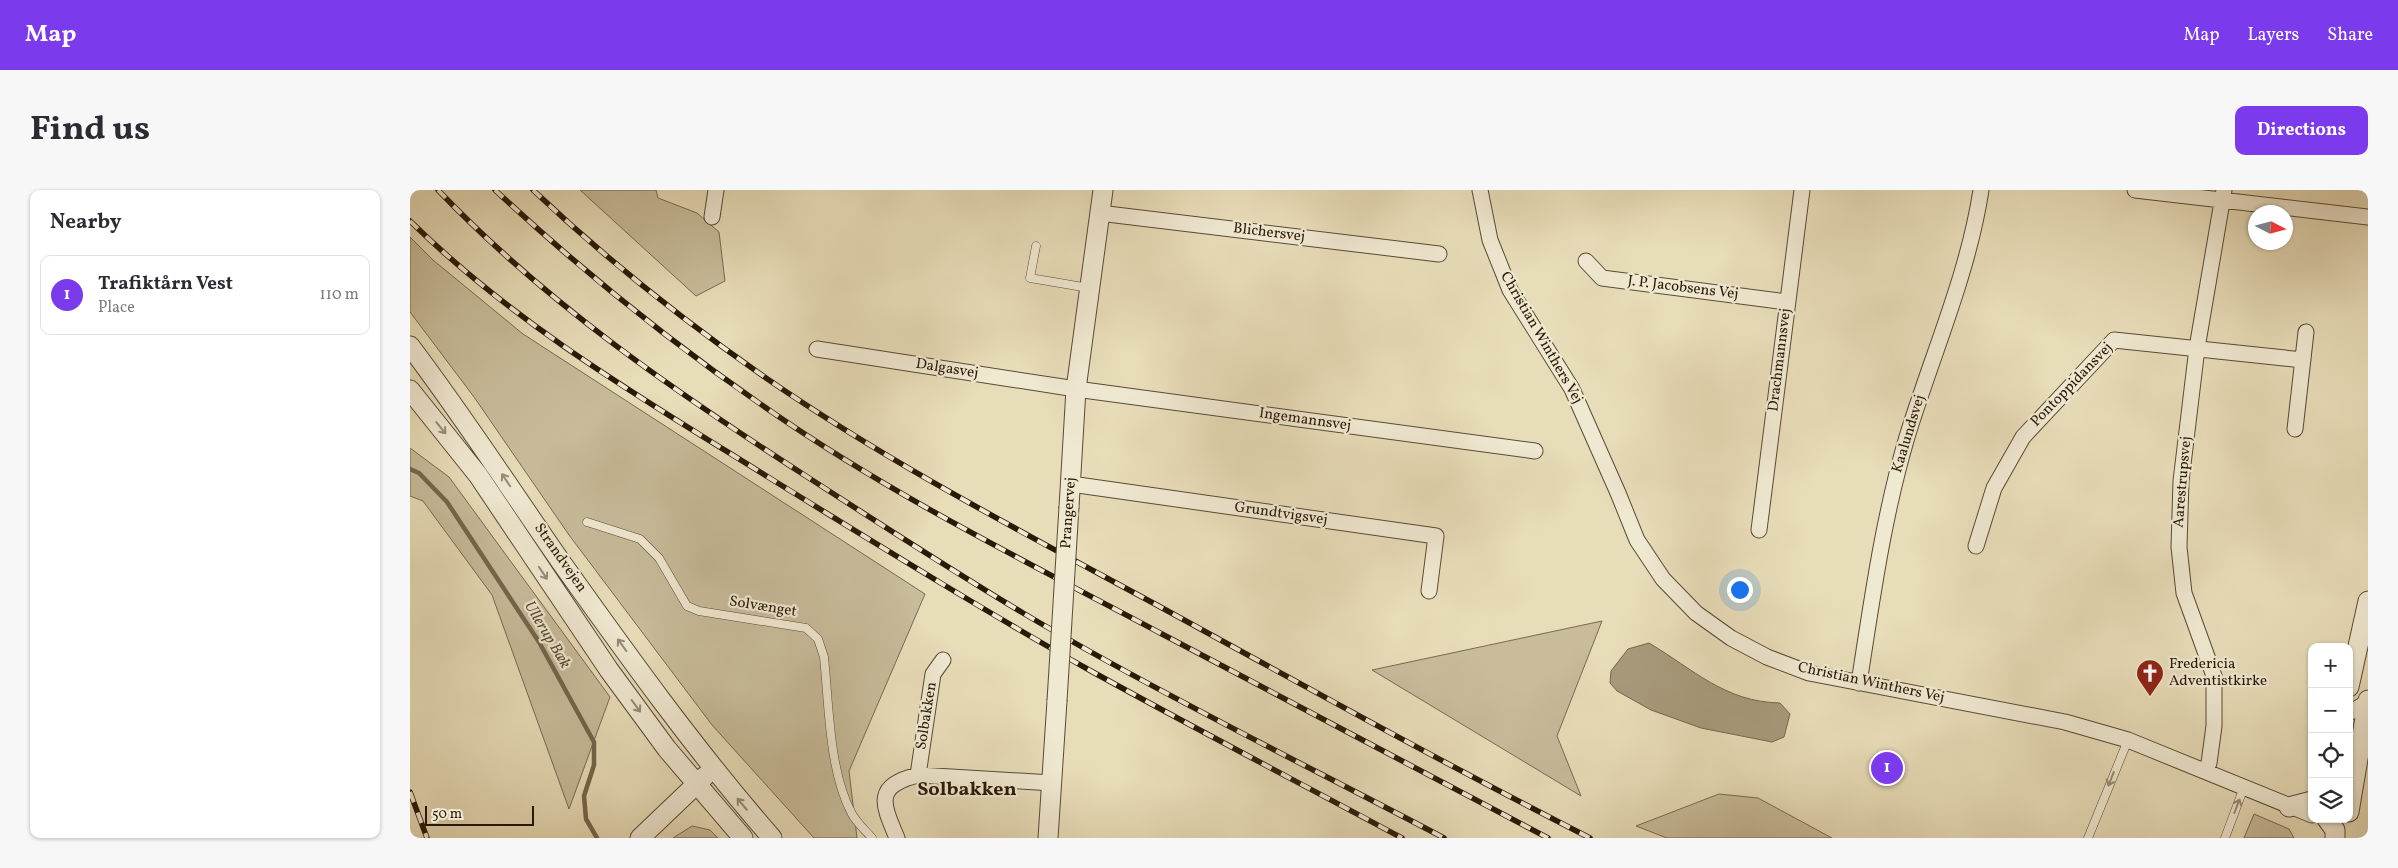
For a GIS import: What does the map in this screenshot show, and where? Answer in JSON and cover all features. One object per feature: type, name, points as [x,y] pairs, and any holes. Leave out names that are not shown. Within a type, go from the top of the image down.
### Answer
[{"type":"street","points":[[712,217],[716,190]]},
{"type":"street","name":"Prangervej","points":[[1048,838],[1076,389],[1100,213],[1100,190]]},
{"type":"street","name":"Christian Winthers Vej","points":[[1480,190],[1490,240],[1510,290],[1572,389],[1618,493],[1636,540],[1663,579],[1696,613],[1731,638],[1767,657],[1810,673],[2065,722],[2128,740],[2206,770],[2288,807],[2308,814]]},
{"type":"street","name":"Drachmannsvej","points":[[1758,530],[1802,190]]},
{"type":"street","name":"Kaalundsvej","points":[[1859,683],[1888,504],[1907,437],[1962,274],[1982,190]]},
{"type":"street","points":[[2135,190],[2223,195],[2368,216]]},
{"type":"street","name":"Aarestrupsvej","points":[[2206,770],[2209,763],[2214,726],[2214,676],[2184,593],[2178,547],[2181,480],[2197,348],[2223,195]]},
{"type":"street","name":"Blichersvej","points":[[1100,213],[1439,254]]},
{"type":"street","name":"J. P. Jacobsens Vej","points":[[1586,261],[1602,278],[1787,302]]},
{"type":"street","points":[[2295,429],[2306,332]]},
{"type":"street","name":"Pontoppidansvej","points":[[1976,546],[1994,488],[2023,437],[2114,340],[2303,360]]},
{"type":"street","name":"Strandvejen","points":[[410,346],[494,462],[562,563],[714,768],[772,838]]},
{"type":"street","name":"Dalgasvej","points":[[818,349],[1076,389]]},
{"type":"street","name":"Ingemannsvej","points":[[1076,389],[1535,451]]},
{"type":"street","name":"Strandvejen","points":[[410,390],[478,476],[609,670],[667,749],[744,838]]},
{"type":"street","name":"Grundtvigsvej","points":[[1071,484],[1436,536],[1429,591]]},
{"type":"street","points":[[2353,669],[2368,601]]},
{"type":"street","points":[[2368,641],[2358,692],[2368,703]]},
{"type":"street","name":"Solbakken","points":[[918,775],[933,674],[943,660]]},
{"type":"street","points":[[2353,711],[2368,703]]},
{"type":"street","points":[[2353,789],[2368,703]]},
{"type":"street","points":[[2353,803],[2359,790],[2368,750]]},
{"type":"street","points":[[640,838],[714,768]]},
{"type":"street","points":[[897,838],[885,810],[884,797],[888,788],[901,779],[918,775],[1052,783]]},
{"type":"street","points":[[2288,807],[2308,802]]},
{"type":"street","points":[[2324,838],[2327,823]]},
{"type":"street","points":[[2331,823],[2335,830],[2335,838]]},
{"type":"street","points":[[2346,838],[2348,823]]},
{"type":"lane","points":[[1036,246],[1030,278],[1089,288]]},
{"type":"lane","name":"Solvænget","points":[[587,522],[640,539],[659,558],[687,606],[699,611],[806,628],[818,639],[824,657],[836,769],[842,792],[853,816],[872,838]]},
{"type":"lane","points":[[2088,838],[2128,740]]},
{"type":"lane","points":[[2225,838],[2244,787]]},
{"type":"shaded area","points":[[580,190],[656,190],[658,198],[697,213],[719,232],[725,281],[696,296]]},
{"type":"shaded area","points":[[410,237],[433,260],[523,334],[925,594],[849,771],[857,838],[814,838],[712,725],[569,535],[474,397],[410,312]]},
{"type":"shaded area","points":[[410,448],[449,477],[610,697],[569,809],[492,595],[423,501],[410,496]]},
{"type":"shaded area","points":[[1602,621],[1557,736],[1581,796],[1372,670]]},
{"type":"shaded area","points":[[1649,643],[1695,673],[1726,690],[1743,697],[1780,703],[1790,714],[1784,737],[1772,742],[1701,728],[1651,710],[1617,691],[1610,683],[1611,671],[1628,649]]},
{"type":"shaded area","points":[[1719,794],[1758,798],[1832,838],[1667,838],[1636,826]]},
{"type":"shaded area","points":[[2254,814],[2289,829],[2294,838],[2244,838]]},
{"type":"shaded area","points":[[692,826],[710,830],[718,838],[673,838]]},
{"type":"waterway","name":"Ullerup Bæk","points":[[410,469],[419,473],[447,502],[539,642],[594,742],[594,765],[584,796],[586,819],[597,838]]},
{"type":"railway","points":[[438,190],[523,271],[568,309],[662,380],[942,564],[1127,672],[1444,838]]},
{"type":"railway","points":[[495,190],[595,278],[664,334],[772,412],[866,473],[964,529],[1548,838]]},
{"type":"railway","points":[[533,190],[617,265],[675,312],[766,378],[860,439],[1007,524],[1426,752],[1590,838]]},
{"type":"railway","points":[[410,221],[451,259],[537,327],[582,359],[721,448],[928,576],[1050,648],[1402,838]]},
{"type":"railway","points":[[410,792],[427,838]]},
{"type":"place","name":"Fredericia Adventistkirke","points":[[2150,697]]},
{"type":"place","name":"Trafiktårn Vest","points":[[1887,768]]},
{"type":"district","name":"Solbakken","points":[[967,790]]}]
